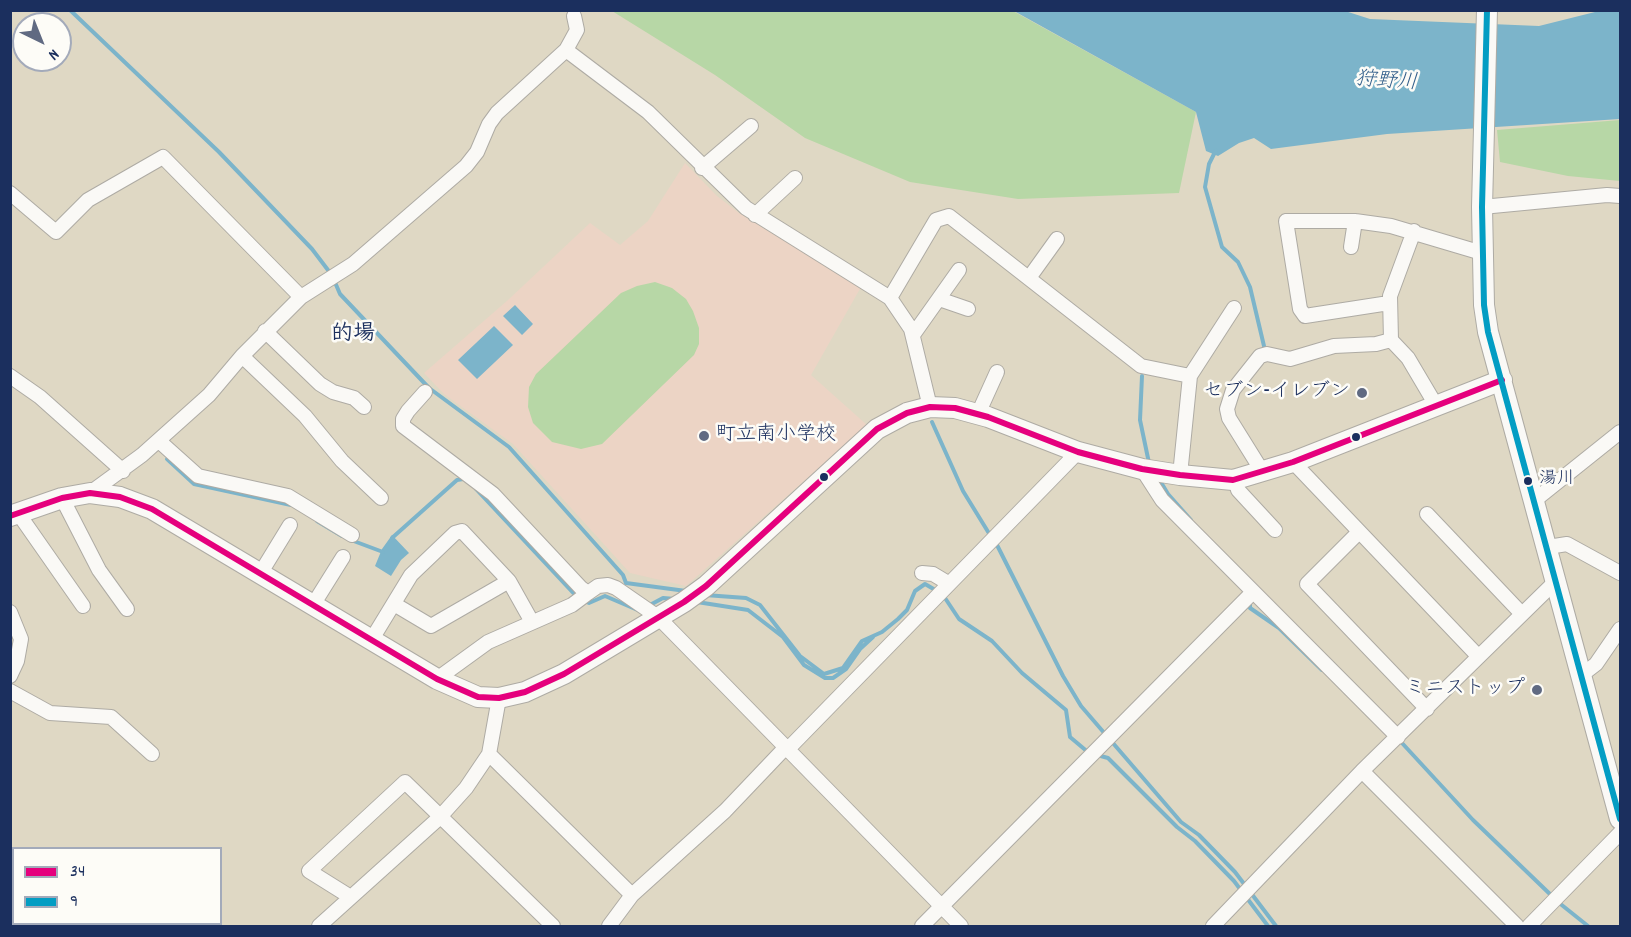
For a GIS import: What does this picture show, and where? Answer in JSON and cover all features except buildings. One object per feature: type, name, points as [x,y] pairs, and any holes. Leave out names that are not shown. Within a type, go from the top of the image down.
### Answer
[{"type":"main road","points":[[1487,10],[1482,253],[1484,305],[1620,819]]},
{"type":"main road","points":[[14,514],[62,498],[90,493],[120,497],[152,509],[437,679],[478,697],[499,698],[525,692],[564,674],[706,586],[882,425],[907,413],[930,407],[955,408],[978,414],[1078,452],[1142,469],[1180,475],[1235,479],[1293,462],[1502,380]]},
{"type":"street","points":[[90,493],[123,471],[209,395],[265,331],[302,297],[344,269],[465,167],[477,152],[489,124],[497,113],[566,50],[577,30],[574,16]]},
{"type":"street","points":[[566,50],[648,112],[702,168],[755,214],[890,298],[904,315],[913,335],[930,407]]},
{"type":"street","points":[[702,168],[751,126]]},
{"type":"street","points":[[10,194],[56,232],[88,200],[163,157],[302,297]]},
{"type":"street","points":[[755,214],[795,178]]},
{"type":"street","points":[[1483,201],[1620,196]]},
{"type":"street","points":[[890,298],[936,220],[950,216],[1141,366],[1190,376]]},
{"type":"street","points":[[1389,303],[1308,317],[1301,313],[1286,221],[1356,221],[1414,231],[1482,253]]},
{"type":"street","points":[[1352,247],[1356,221]]},
{"type":"street","points":[[1414,231],[1389,303],[1391,340],[1408,358],[1437,407]]},
{"type":"street","points":[[1029,278],[1057,239]]},
{"type":"street","points":[[913,335],[959,270]]},
{"type":"street","points":[[939,299],[968,309]]},
{"type":"street","points":[[1180,475],[1190,376],[1234,308]]},
{"type":"street","points":[[265,331],[320,384],[333,392],[354,398],[364,407]]},
{"type":"street","points":[[1262,471],[1229,418],[1227,409],[1233,390],[1256,358],[1267,354],[1282,359],[1295,359],[1334,346],[1376,344],[1391,340]]},
{"type":"street","points":[[242,356],[305,416],[342,460],[381,498]]},
{"type":"street","points":[[978,414],[997,372]]},
{"type":"street","points":[[10,376],[40,397],[123,471]]},
{"type":"street","points":[[425,392],[408,411],[403,419],[403,426],[465,470],[493,494],[574,582],[588,593]]},
{"type":"street","points":[[1535,500],[1620,432]]},
{"type":"street","points":[[159,441],[198,476],[288,496],[352,535]]},
{"type":"street","points":[[609,927],[632,894],[725,811],[1078,452]]},
{"type":"street","points":[[1293,462],[1478,656]]},
{"type":"street","points":[[1142,469],[1162,500],[1398,737]]},
{"type":"street","points":[[1235,479],[1238,490],[1275,530]]},
{"type":"street","points":[[62,498],[99,570],[127,609]]},
{"type":"street","points":[[14,514],[82,606]]},
{"type":"street","points":[[1428,514],[1521,613]]},
{"type":"street","points":[[260,573],[290,525]]},
{"type":"street","points":[[372,639],[411,575],[450,538],[462,531],[509,581],[532,622]]},
{"type":"street","points":[[1359,532],[1307,584],[1427,709]]},
{"type":"street","points":[[1548,547],[1567,544],[1620,573]]},
{"type":"street","points":[[313,605],[343,557]]},
{"type":"street","points":[[922,573],[933,574],[948,583]]},
{"type":"street","points":[[1213,927],[1362,771],[1557,580]]},
{"type":"street","points":[[394,604],[431,626],[509,581]]},
{"type":"street","points":[[437,679],[488,642],[572,604],[598,586],[608,585],[616,588],[658,617],[961,927]]},
{"type":"street","points":[[922,927],[1253,592]]},
{"type":"street","points":[[10,612],[21,639],[17,661],[10,676]]},
{"type":"street","points":[[1583,674],[1596,664],[1620,629]]},
{"type":"street","points":[[10,691],[50,713],[111,717],[152,754]]},
{"type":"street","points":[[319,927],[349,896],[440,818],[466,788],[489,754],[499,698]]},
{"type":"street","points":[[489,754],[632,894]]},
{"type":"street","points":[[1362,771],[1517,927]]},
{"type":"street","points":[[349,896],[309,872],[405,782],[553,927]]},
{"type":"street","points":[[1529,927],[1620,833]]},
{"type":"shaded area","points":[[685,163],[717,196],[739,213],[861,287],[811,375],[867,425],[686,586],[630,573],[513,444],[444,394],[424,373],[508,300],[590,223],[620,245],[648,221]]},
{"type":"green space","points":[[612,11],[1013,11],[1196,112],[1179,193],[1018,199],[910,182],[805,138],[715,75]]},
{"type":"green space","points":[[1620,120],[1620,181],[1568,176],[1500,162],[1497,130]]},
{"type":"green space","points":[[655,282],[672,288],[686,299],[693,311],[699,328],[699,344],[694,355],[602,444],[581,449],[552,442],[533,423],[528,407],[529,387],[536,374],[621,293]]},
{"type":"water","name":"狩野川","points":[[1342,10],[1370,19],[1539,26],[1599,11],[1620,11],[1620,119],[1387,134],[1271,149],[1254,138],[1239,143],[1218,156],[1206,151],[1196,112],[1014,11]]},
{"type":"water","points":[[515,305],[533,324],[522,335],[503,316]]},
{"type":"water","points":[[494,326],[513,345],[477,379],[458,360]]},
{"type":"water","points":[[392,535],[409,553],[401,560],[391,576],[375,566],[382,549]]},
{"type":"waterway","points":[[70,10],[219,152],[312,249],[331,274]]},
{"type":"waterway","points":[[1216,150],[1209,164],[1205,187],[1222,247],[1238,262],[1250,287],[1264,346]]},
{"type":"waterway","points":[[334,280],[340,294],[429,388],[509,447],[623,575],[626,583],[686,591]]},
{"type":"waterway","points":[[1142,376],[1140,420],[1149,463]]},
{"type":"waterway","points":[[932,422],[963,491],[990,535]]},
{"type":"waterway","points":[[167,459],[194,484],[291,505]]},
{"type":"waterway","points":[[392,538],[457,480],[463,479]]},
{"type":"waterway","points":[[1159,479],[1168,494],[1191,520]]},
{"type":"waterway","points":[[476,489],[577,597]]},
{"type":"waterway","points":[[317,521],[342,536]]},
{"type":"waterway","points":[[351,540],[383,552]]},
{"type":"waterway","points":[[997,545],[1063,676],[1081,706],[1181,822],[1199,835],[1235,872],[1276,926]]},
{"type":"waterway","points":[[705,595],[746,598],[760,605],[800,656],[824,674],[843,668],[862,641],[882,632],[898,619],[907,610],[915,591],[925,584],[937,591]]},
{"type":"waterway","points":[[943,595],[959,619],[992,641],[1022,673],[1066,710],[1070,737],[1089,753]]},
{"type":"waterway","points":[[584,601],[589,603],[605,596],[640,611]]},
{"type":"waterway","points":[[648,606],[663,598],[675,599]]},
{"type":"waterway","points":[[697,602],[748,610],[783,637],[804,665],[825,678],[833,678],[846,669],[860,649],[873,637]]},
{"type":"waterway","points":[[1250,605],[1250,608],[1279,628],[1322,670]]},
{"type":"waterway","points":[[1402,743],[1473,820],[1553,897]]},
{"type":"waterway","points":[[1097,755],[1108,758],[1177,827],[1195,841],[1234,881],[1268,926]]},
{"type":"waterway","points":[[1558,902],[1588,926]]},
{"type":"transit line","name":"9","points":[[1487,10],[1482,207],[1484,305],[1488,332],[1620,819]]},
{"type":"transit line","name":"34","points":[[10,516],[62,498],[90,493],[120,497],[152,509],[437,679],[478,697],[499,698],[525,692],[564,674],[684,602],[706,586],[877,429],[907,413],[930,407],[955,408],[988,417],[1078,452],[1142,469],[1233,480],[1293,462],[1502,380]]},
{"type":"place","name":"セブン-イレブン","points":[[1362,393]]},
{"type":"place","name":"町立南小学校","points":[[704,436]]},
{"type":"place","name":"湯川","points":[[1528,481]]},
{"type":"place","name":"ミニストップ","points":[[1537,690]]},
{"type":"district","name":"的場","points":[[353,336]]}]
